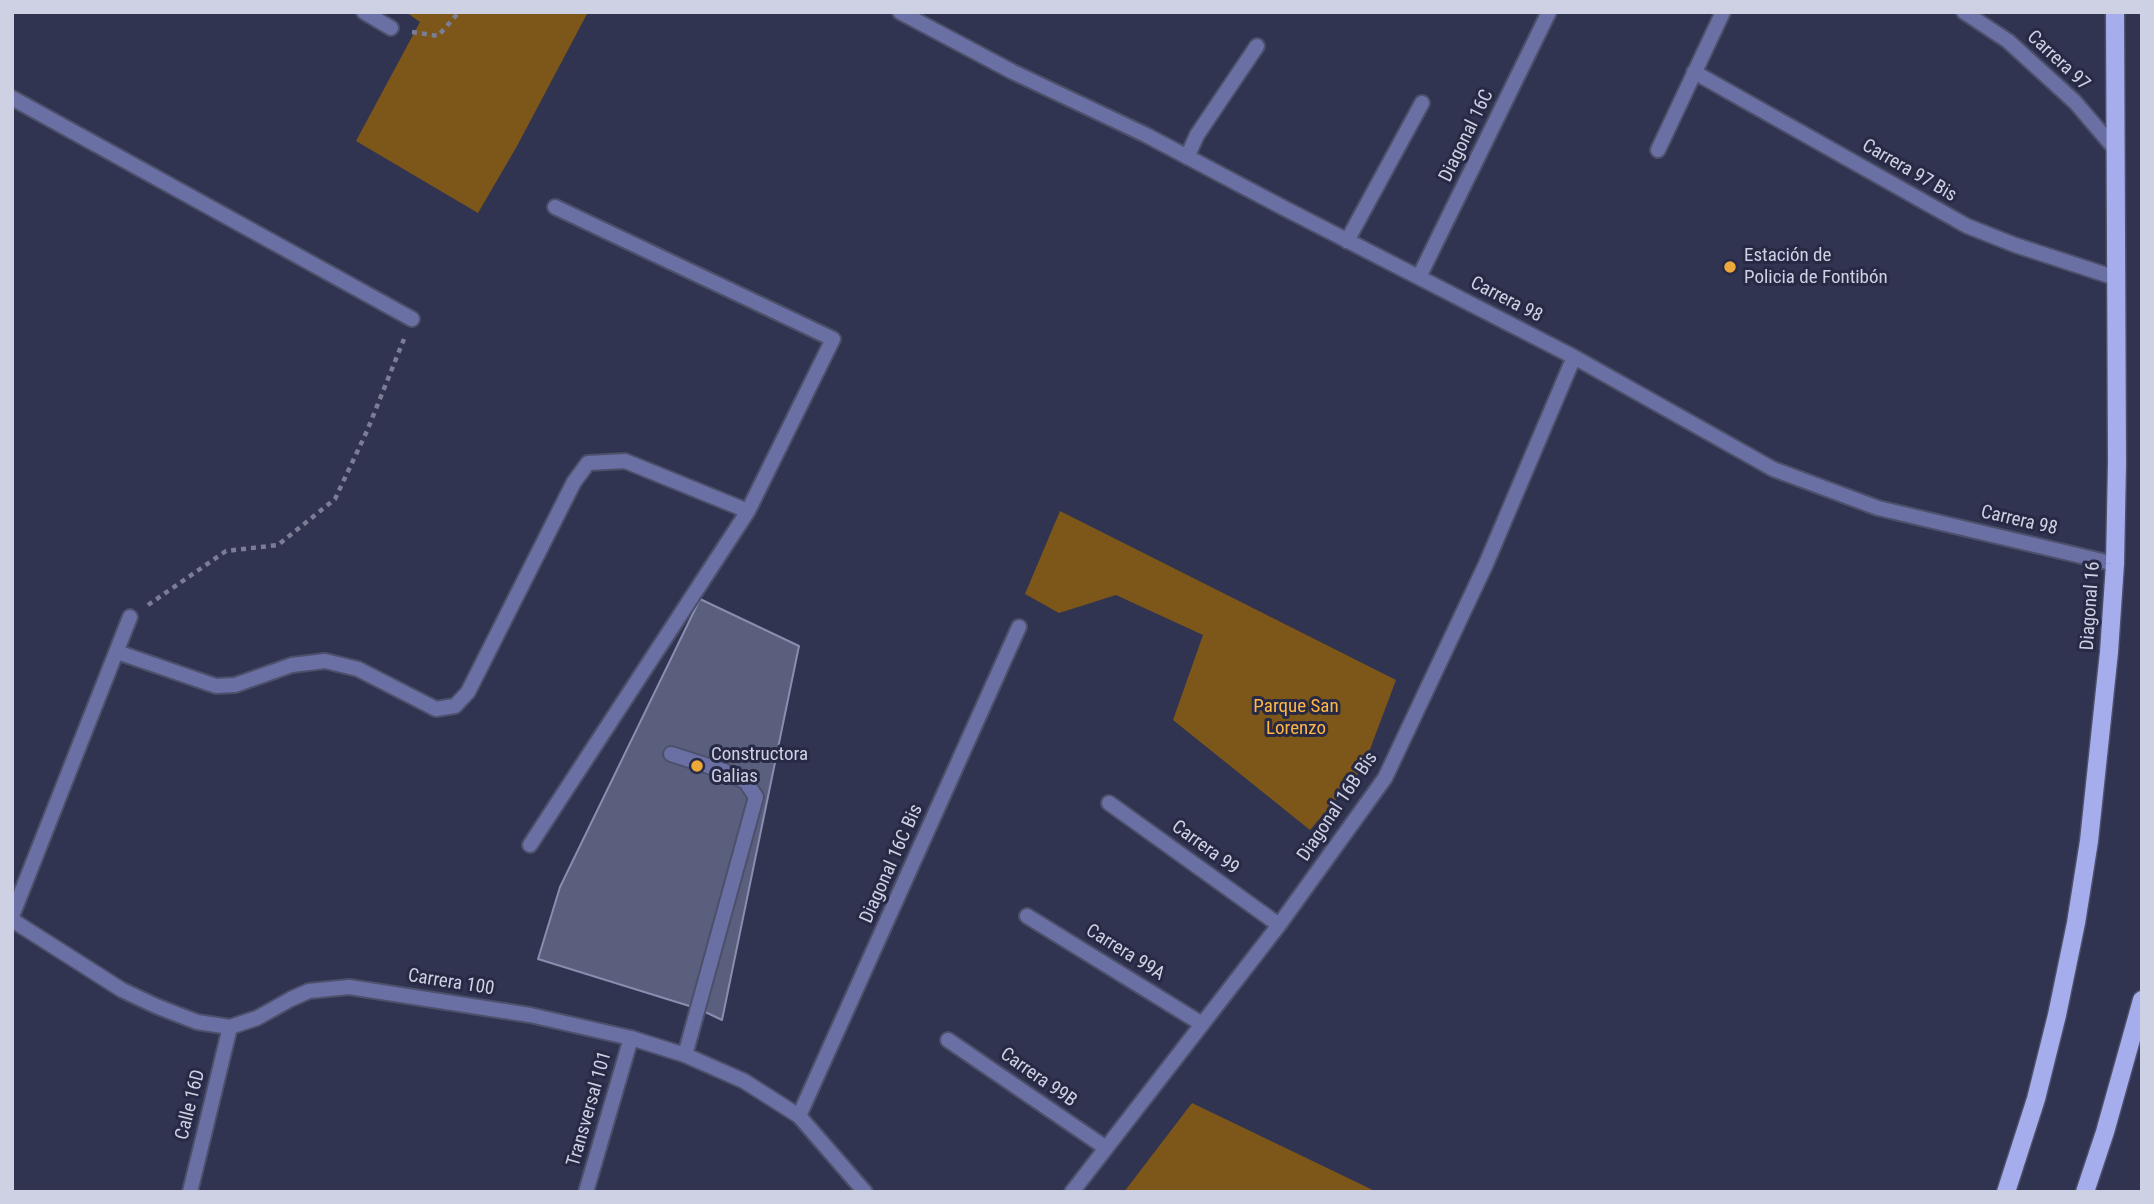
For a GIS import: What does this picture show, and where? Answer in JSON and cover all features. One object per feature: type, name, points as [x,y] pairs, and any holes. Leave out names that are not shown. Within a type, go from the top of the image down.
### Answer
[{"type":"main road","name":"Diagonal 16","points":[[2006,1192],[2036,1099],[2076,923],[2089,841],[2109,652],[2115,564],[2117,463],[2115,12]]},
{"type":"main road","points":[[2085,1192],[2142,1000]]},
{"type":"street","points":[[364,12],[390,28]]},
{"type":"street","name":"Carrera 98","points":[[901,12],[1013,72],[1146,135],[1574,357],[1773,469],[1878,508],[2115,564]]},
{"type":"street","name":"Diagonal 16C","points":[[1419,277],[1549,12]]},
{"type":"street","points":[[1658,150],[1723,12]]},
{"type":"street","name":"Carrera 97","points":[[1964,12],[2023,54],[2075,102],[2116,150]]},
{"type":"street","points":[[1187,157],[1197,135],[1257,46]]},
{"type":"street","name":"Carrera 97 Bis","points":[[1694,72],[1967,226],[2015,245],[2116,278]]},
{"type":"street","points":[[12,98],[412,318]]},
{"type":"street","points":[[1347,240],[1422,103]]},
{"type":"street","points":[[530,845],[748,510],[833,338],[555,207]]},
{"type":"street","name":"Diagonal 16B Bis","points":[[1072,1192],[1279,925],[1385,778],[1486,564],[1574,357]]},
{"type":"street","points":[[117,652],[216,686],[235,685],[292,664],[326,661],[358,668],[436,709],[455,706],[468,692],[574,482],[588,463],[625,461],[748,510]]},
{"type":"street","points":[[12,918],[130,617]]},
{"type":"street","name":"Diagonal 16C Bis","points":[[799,1116],[1019,627]]},
{"type":"street","points":[[671,754],[724,771],[746,782],[755,797],[685,1055]]},
{"type":"street","name":"Carrera 99","points":[[1109,803],[1279,925]]},
{"type":"street","name":"Carrera 99A","points":[[1027,916],[1202,1024]]},
{"type":"street","name":"Carrera 100","points":[[12,918],[122,990],[197,1022],[230,1027],[257,1018],[309,991],[349,987],[530,1015],[631,1038],[685,1055],[744,1081],[799,1116],[865,1192]]},
{"type":"street","name":"Calle 16D","points":[[190,1192],[230,1027]]},
{"type":"street","name":"Transversal 101","points":[[586,1192],[631,1038]]},
{"type":"street","name":"Carrera 99B","points":[[948,1040],[1106,1148]]},
{"type":"path","points":[[390,28],[438,36],[459,12]]},
{"type":"path","points":[[130,617],[226,551],[278,545],[335,499],[367,431],[412,318]]},
{"type":"green space","points":[[406,12],[588,12],[478,213],[356,141],[420,22]]},
{"type":"green space","name":"Parque San Lorenzo","points":[[1060,511],[1396,680],[1363,768],[1310,830],[1173,720],[1203,635],[1116,595],[1059,613],[1025,594]]},
{"type":"green space","points":[[1192,1103],[1377,1192],[1124,1192]]},
{"type":"building","name":"Constructora Galias","points":[[700,599],[799,646],[722,1020],[699,1009],[538,959],[560,887]]},
{"type":"place","name":"Estación de Policia de Fontibón","points":[[1730,267]]},
{"type":"place","name":"Constructora Galias","points":[[697,766]]}]
